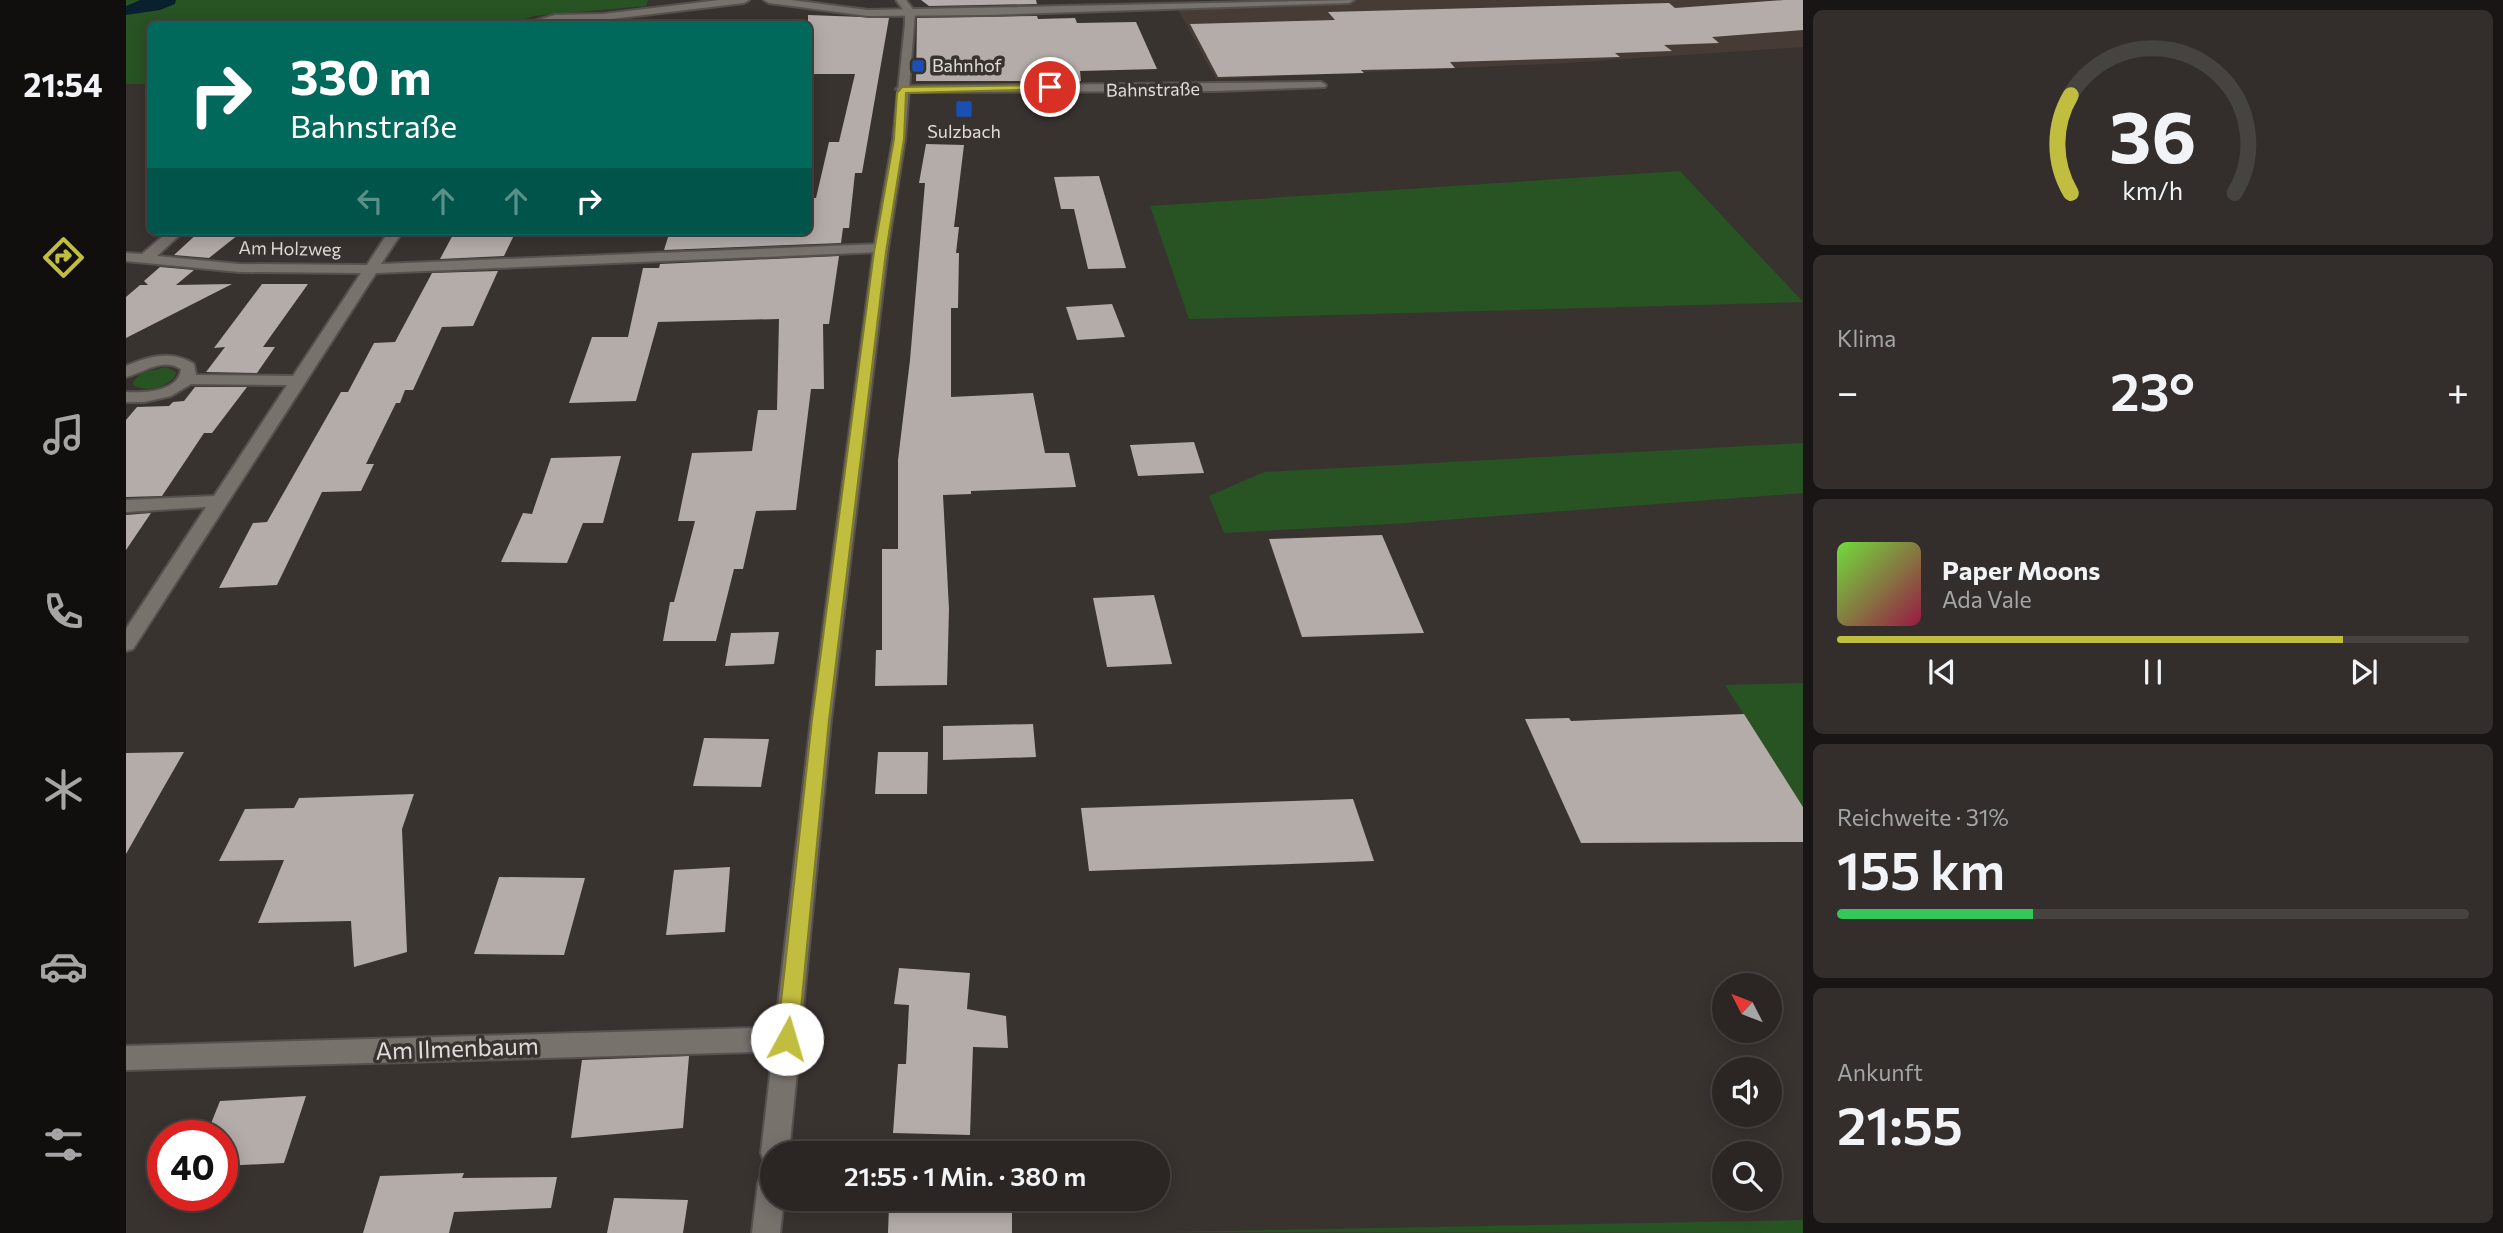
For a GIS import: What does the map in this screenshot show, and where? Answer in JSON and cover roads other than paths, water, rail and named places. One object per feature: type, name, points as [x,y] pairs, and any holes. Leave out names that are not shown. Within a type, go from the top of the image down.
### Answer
[{"type":"street","points":[[542,21],[744,0]]},
{"type":"street","points":[[769,0],[801,10],[868,13],[1191,7],[1349,0]]},
{"type":"street","points":[[776,1141],[821,720],[881,248],[899,139],[910,12],[901,0]]},
{"type":"street","name":"Bahnstraße","points":[[902,89],[1050,87],[1096,90],[1321,85]]},
{"type":"street","points":[[145,259],[172,235]]},
{"type":"street","name":"Am Holzweg","points":[[371,268],[393,235]]},
{"type":"street","name":"Am Holzweg","points":[[126,257],[239,268],[371,268],[881,248]]},
{"type":"street","points":[[126,644],[300,382],[371,268]]},
{"type":"street","points":[[126,372],[150,362],[174,360],[189,367],[186,379]]},
{"type":"street","points":[[126,397],[159,395],[186,379],[300,382]]},
{"type":"street","points":[[126,506],[219,501]]},
{"type":"street","name":"Am Ilmenbaum","points":[[126,1058],[787,1039]]},
{"type":"street","points":[[766,1233],[769,1211]]},
{"type":"water","points":[[140,0],[176,0],[175,4],[160,10],[126,15],[126,6]]},
{"type":"place","name":"Bahnhof","points":[[918,66]]},
{"type":"place","name":"Sulzbach","points":[[964,109]]}]
